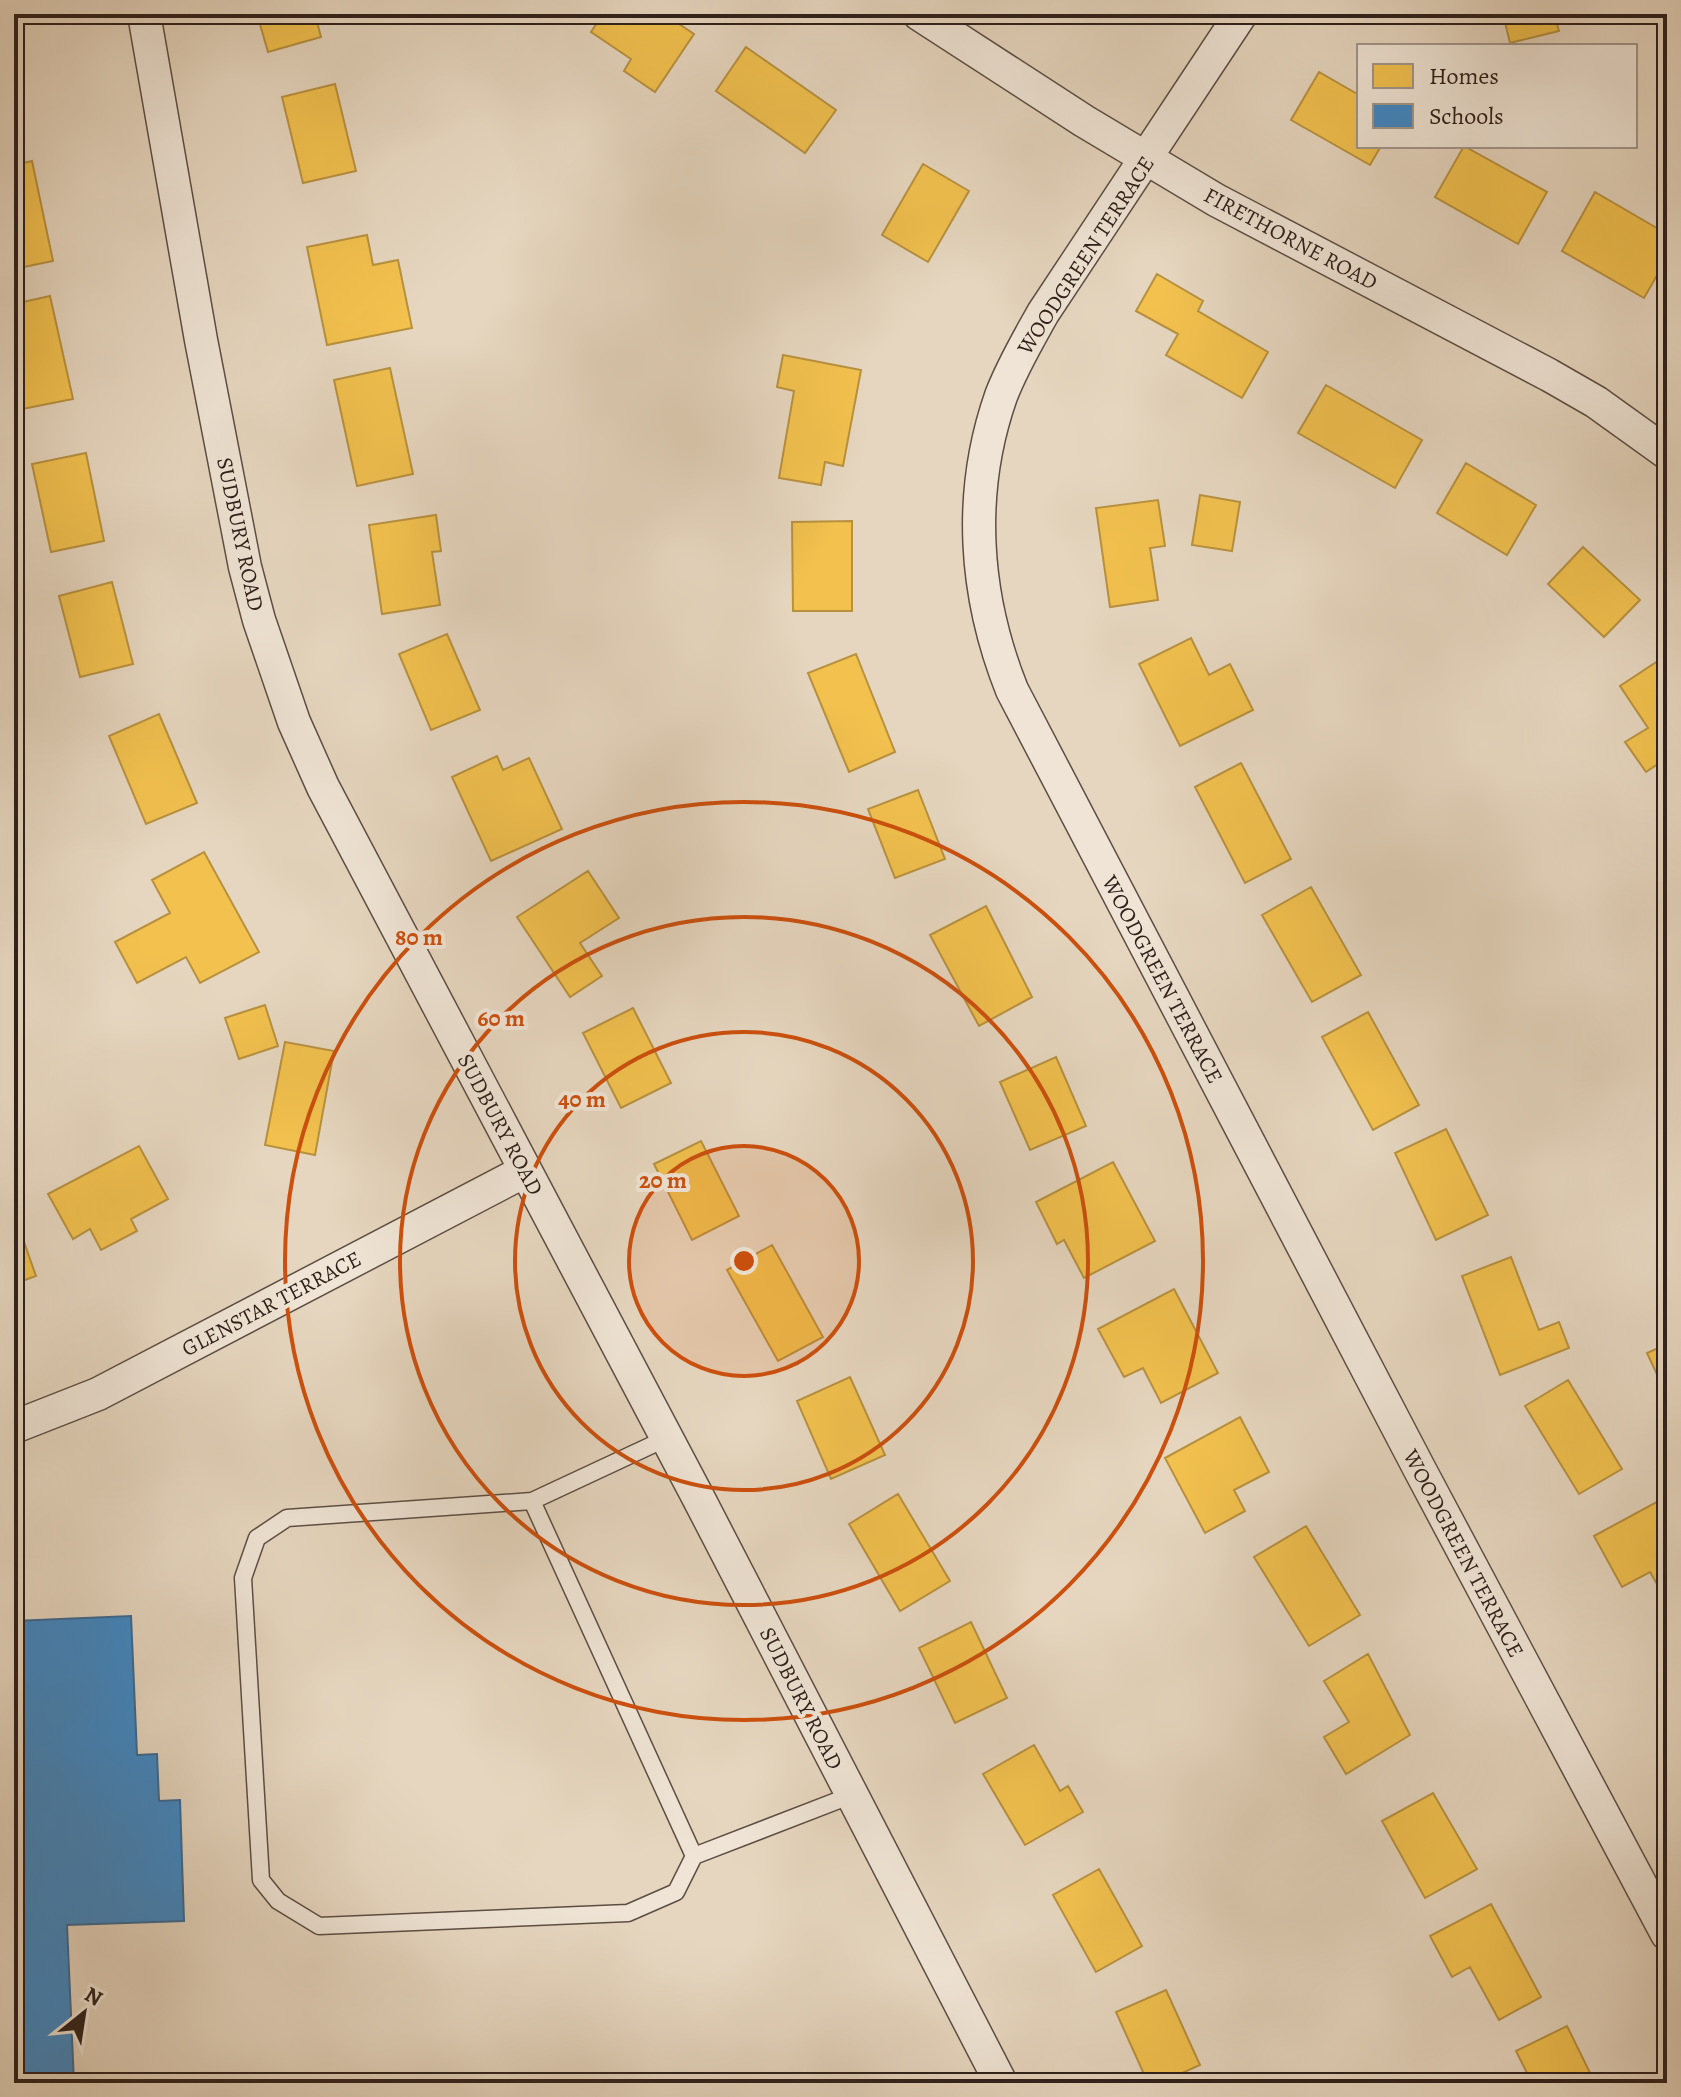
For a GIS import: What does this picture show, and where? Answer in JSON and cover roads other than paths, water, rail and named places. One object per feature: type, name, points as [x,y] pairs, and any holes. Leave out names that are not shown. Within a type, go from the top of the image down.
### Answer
[{"type":"street","name":"SUDBURY ROAD","points":[[144,14],[201,340],[245,567],[259,620],[294,722],[323,787],[667,1438],[1001,2083]]},
{"type":"street","name":"FIRETHORNE ROAD","points":[[919,14],[1216,200],[1549,375],[1596,402],[1667,453]]},
{"type":"street","name":"WOODGREEN TERRACE","points":[[1241,14],[1043,313],[1019,355],[1002,395],[985,453],[978,512],[980,570],[992,632],[1012,690],[1667,1934]]},
{"type":"street","name":"GLENSTAR TERRACE","points":[[14,1427],[98,1394],[525,1171]]},
{"type":"lane","points":[[667,1438],[532,1501],[287,1518],[257,1538],[243,1578],[261,1880],[278,1901],[319,1926],[628,1913],[676,1892],[694,1856],[852,1795]]},
{"type":"lane","points":[[532,1501],[694,1856]]}]
